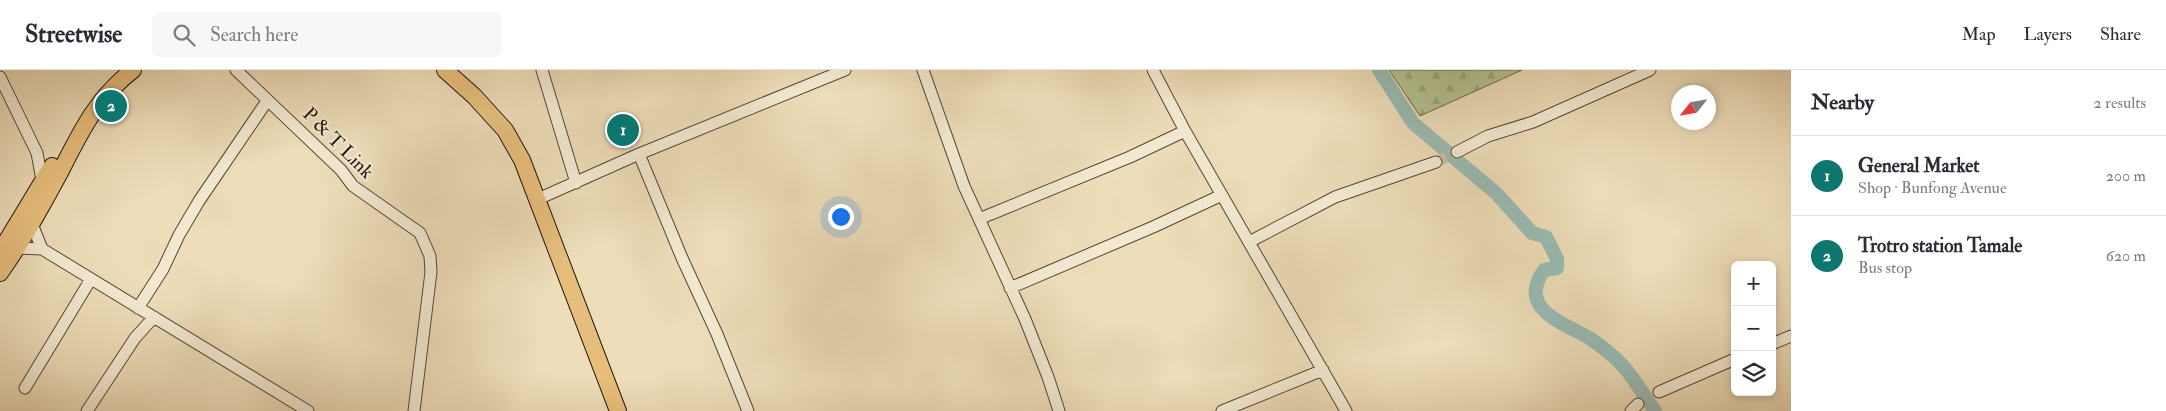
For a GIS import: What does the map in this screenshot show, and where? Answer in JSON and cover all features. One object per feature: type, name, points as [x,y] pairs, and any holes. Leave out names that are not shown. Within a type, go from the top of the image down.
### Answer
[{"type":"highway","points":[[0,272],[12,240],[42,180],[57,159],[87,102],[114,70]]},
{"type":"highway","points":[[0,252],[32,224],[88,117],[116,83],[133,70]]},
{"type":"highway","points":[[445,70],[474,96],[504,130],[522,160],[538,199],[575,304],[618,411]]},
{"type":"street","name":"P & T Link","points":[[236,70],[341,170],[353,186],[420,233],[430,256],[431,272],[414,411]]},
{"type":"street","points":[[542,70],[576,183]]},
{"type":"street","points":[[538,199],[830,73],[844,70]]},
{"type":"street","points":[[923,70],[953,156],[1048,377],[1059,411]]},
{"type":"street","points":[[1153,70],[1185,131],[1346,411]]},
{"type":"street","points":[[1457,152],[1488,136],[1533,122],[1650,70]]},
{"type":"street","points":[[0,78],[37,153],[42,180]]},
{"type":"street","points":[[138,308],[164,269],[179,235],[203,195],[267,101]]},
{"type":"street","points":[[979,219],[1130,157],[1185,131]]},
{"type":"street","points":[[639,154],[682,258],[718,334],[748,411]]},
{"type":"street","points":[[1249,242],[1335,196],[1436,162]]},
{"type":"street","points":[[1010,288],[1153,228],[1222,195]]},
{"type":"street","points":[[32,224],[42,249]]},
{"type":"street","points":[[12,240],[42,249],[308,411]]},
{"type":"street","points":[[25,388],[91,279]]},
{"type":"street","points":[[87,411],[135,338],[154,317]]},
{"type":"street","points":[[1776,342],[1791,336]]},
{"type":"street","points":[[1658,392],[1731,362]]},
{"type":"street","points":[[1222,411],[1323,370]]},
{"type":"green space","points":[[1389,70],[1522,70],[1420,116]]},
{"type":"waterway","points":[[1379,70],[1413,123],[1497,194],[1532,233],[1546,237],[1557,259],[1557,268],[1544,270],[1537,284],[1536,295],[1540,305],[1547,314],[1591,339],[1614,357],[1626,369],[1655,411]]},
{"type":"tunnel","points":[[1436,162],[1457,152]]},
{"type":"place","name":"Trotro station Tamale","points":[[111,106]]},
{"type":"place","name":"General Market","points":[[623,130]]}]
